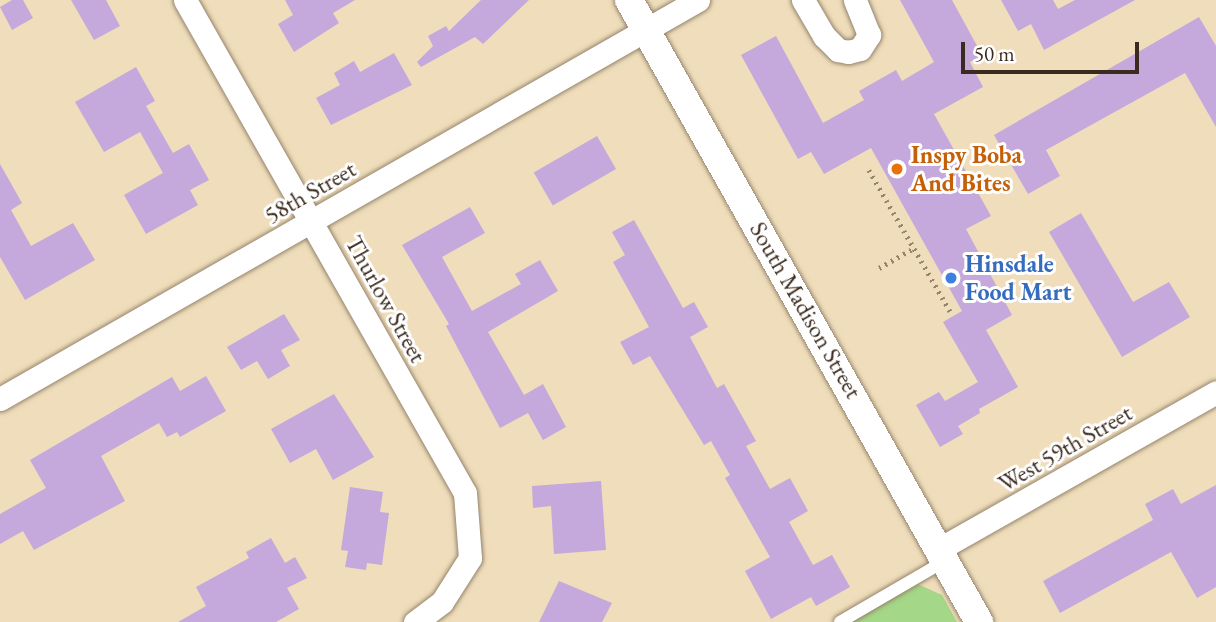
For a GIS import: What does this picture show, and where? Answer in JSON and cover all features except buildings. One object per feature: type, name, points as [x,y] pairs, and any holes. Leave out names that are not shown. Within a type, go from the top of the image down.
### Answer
[{"type":"street","name":"Thurlow Street","points":[[185,0],[469,505],[470,558],[442,602],[415,622]]},
{"type":"street","name":"South Madison Street","points":[[629,0],[979,622]]},
{"type":"street","name":"58th Street","points":[[0,399],[698,0]]},
{"type":"street","points":[[803,0],[824,36],[838,50],[848,52],[860,49],[869,35],[855,0]]},
{"type":"street","name":"West 59th Street","points":[[942,555],[1216,392]]},
{"type":"lane","points":[[840,622],[942,555]]},
{"type":"path","points":[[869,170],[950,311]]},
{"type":"path","points":[[879,268],[914,248]]},
{"type":"green space","points":[[913,582],[942,595],[957,622],[842,622]]},
{"type":"place","name":"Inspy Boba And Bites","points":[[897,169]]},
{"type":"place","name":"Hinsdale Food Mart","points":[[951,278]]}]
